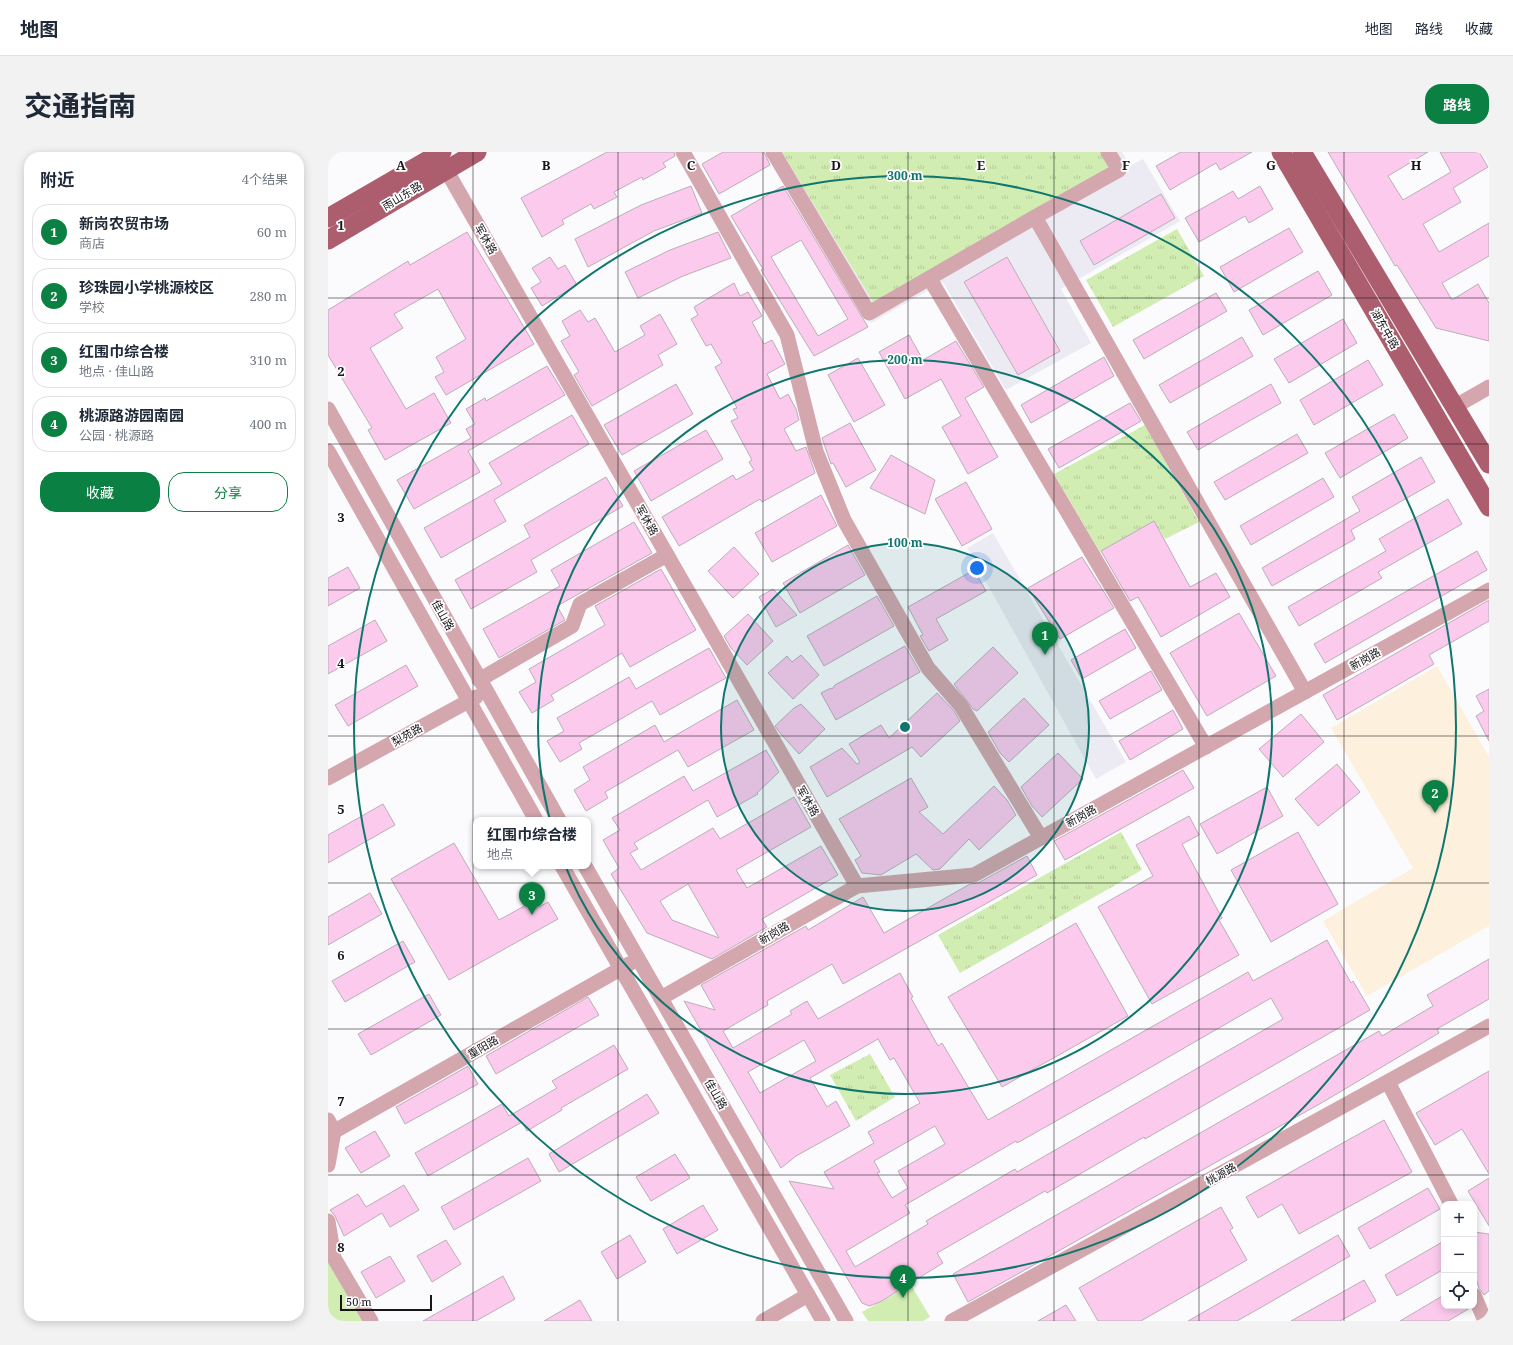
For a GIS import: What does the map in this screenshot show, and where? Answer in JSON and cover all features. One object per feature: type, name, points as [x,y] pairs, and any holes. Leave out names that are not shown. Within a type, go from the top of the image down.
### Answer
[{"type":"main road","name":"雨山东路","points":[[328,218],[442,159],[477,152]]},
{"type":"main road","name":"湖东中路","points":[[1281,152],[1489,507]]},
{"type":"main road","name":"湖东中路","points":[[1302,152],[1489,464]]},
{"type":"main road","name":"雨山东路","points":[[328,240],[442,159]]},
{"type":"street","points":[[682,152],[787,336],[816,451],[844,520],[928,668],[961,706],[1041,838]]},
{"type":"street","points":[[773,152],[869,313],[1119,170],[1108,152]]},
{"type":"street","name":"军休路","points":[[442,159],[856,886]]},
{"type":"street","points":[[1035,217],[1306,692]]},
{"type":"street","points":[[930,279],[1206,747]]},
{"type":"street","points":[[1454,407],[1489,387]]},
{"type":"street","name":"佳山路","points":[[328,409],[482,686],[557,817]]},
{"type":"street","name":"佳山路","points":[[328,451],[468,702],[534,817]]},
{"type":"street","name":"梨苑路","points":[[328,778],[468,702],[482,686],[572,626],[580,604],[667,555]]},
{"type":"street","name":"新岗路","points":[[661,998],[856,886],[974,875],[1489,590]]},
{"type":"street","name":"佳山路","points":[[564,869],[822,1321]]},
{"type":"street","name":"佳山路","points":[[587,869],[846,1321]]},
{"type":"street","name":"重阳路","points":[[330,1129],[638,959]]},
{"type":"street","name":"桃源路","points":[[952,1321],[1489,1026]]},
{"type":"street","points":[[1388,1082],[1449,1201]]},
{"type":"street","points":[[328,1165],[330,1129]]},
{"type":"street","points":[[328,1221],[334,1258],[371,1321]]},
{"type":"street","points":[[763,1321],[808,1295]]},
{"type":"street","points":[[1477,1302],[1485,1321]]},
{"type":"shaded area","points":[[770,152],[1122,152],[1130,166],[1143,159],[1180,221],[1061,289],[1091,343],[1006,390],[943,282],[871,323]]},
{"type":"shaded area","points":[[993,533],[1126,762],[1096,779],[967,548]]},
{"type":"shaded area","points":[[1437,666],[1489,757],[1489,926],[1367,996],[1323,921],[1413,868],[1331,728]]},
{"type":"green space","points":[[782,152],[1103,152],[1112,166],[874,303]]},
{"type":"green space","points":[[1177,229],[1204,276],[1113,327],[1086,280]]},
{"type":"green space","points":[[1145,425],[1199,522],[1165,539],[1154,521],[1100,552],[1054,474]]},
{"type":"green space","points":[[1121,832],[1142,870],[960,973],[938,935]]},
{"type":"green space","points":[[870,1054],[895,1097],[856,1121],[830,1075]]},
{"type":"green space","points":[[328,1260],[365,1321],[328,1321]]},
{"type":"green space","points":[[911,1285],[930,1317],[923,1321],[868,1321],[862,1312]]},
{"type":"building","points":[[607,152],[674,152],[675,156],[663,163],[666,167],[643,180],[642,177],[614,192],[617,197],[594,209],[591,204],[562,220],[564,224],[542,237],[521,198]]},
{"type":"building","points":[[723,152],[764,152],[770,165],[719,194],[702,164]]},
{"type":"building","points":[[1181,152],[1252,152],[1220,170],[1216,163],[1170,190],[1156,166]]},
{"type":"building","points":[[1328,152],[1428,152],[1388,176],[1403,200],[1451,172],[1440,152],[1479,152],[1488,167],[1453,188],[1461,202],[1423,224],[1439,252],[1489,223],[1489,256],[1442,283],[1452,300],[1478,284],[1489,303],[1489,341],[1436,328],[1397,265],[1395,266]]},
{"type":"building","points":[[691,186],[702,213],[654,231],[588,267],[575,239],[641,205]]},
{"type":"building","points":[[783,186],[868,327],[814,356],[761,270],[763,269],[731,216]],"holes":[[[801,240],[848,319],[818,336],[771,257]]]},
{"type":"building","points":[[1260,186],[1273,209],[1249,223],[1245,216],[1199,242],[1185,218],[1233,191],[1238,199]]},
{"type":"building","points":[[1161,194],[1175,218],[1094,265],[1080,241]]},
{"type":"building","points":[[1289,228],[1303,252],[1234,292],[1220,267]]},
{"type":"building","points":[[467,232],[534,344],[446,395],[435,377],[444,372],[436,357],[466,339],[438,289],[394,314],[403,328],[370,348],[406,409],[434,393],[451,423],[385,460],[368,430],[372,428],[328,355],[328,310],[408,261],[410,265]]},
{"type":"building","points":[[718,232],[731,258],[683,276],[638,298],[625,272],[670,250]]},
{"type":"building","points":[[550,257],[558,269],[565,265],[577,285],[542,306],[531,288],[541,282],[532,268]]},
{"type":"building","points":[[1007,257],[1060,351],[1018,375],[964,282]]},
{"type":"building","points":[[1318,271],[1332,295],[1263,335],[1249,310]]},
{"type":"building","points":[[734,283],[740,296],[748,292],[762,316],[752,322],[764,344],[772,340],[785,364],[767,374],[780,399],[788,394],[796,409],[799,420],[784,429],[796,451],[806,447],[815,473],[762,502],[760,499],[679,546],[662,517],[733,475],[736,480],[754,470],[749,462],[752,460],[731,421],[738,418],[733,409],[737,408],[715,367],[722,363],[711,344],[706,346],[691,319],[698,315],[694,307]]},
{"type":"building","points":[[1216,293],[1227,311],[1144,359],[1133,340]]},
{"type":"building","points":[[580,310],[588,322],[595,318],[615,352],[645,335],[640,326],[660,314],[677,344],[658,355],[663,365],[592,406],[574,375],[579,372],[561,341],[570,336],[562,321]]},
{"type":"building","points":[[1343,319],[1357,343],[1289,383],[1274,359]]},
{"type":"building","points":[[909,335],[923,360],[956,341],[984,387],[965,398],[998,457],[968,474],[942,427],[961,416],[941,379],[905,399],[879,352]]},
{"type":"building","points":[[1242,337],[1253,356],[1170,403],[1159,385]]},
{"type":"building","points":[[1104,357],[1114,376],[1031,423],[1021,405]]},
{"type":"building","points":[[858,358],[885,405],[854,422],[828,375]]},
{"type":"building","points":[[1368,360],[1383,385],[1314,425],[1300,400]]},
{"type":"building","points":[[547,366],[565,395],[468,451],[480,472],[414,509],[397,480],[471,438],[466,429],[475,424],[466,409],[485,398],[486,401]]},
{"type":"building","points":[[676,384],[693,414],[622,455],[604,425]]},
{"type":"building","points":[[1271,384],[1281,403],[1198,450],[1187,432]]},
{"type":"building","points":[[1130,403],[1141,421],[1059,468],[1048,449]]},
{"type":"building","points":[[1394,414],[1408,438],[1340,478],[1325,453]]},
{"type":"building","points":[[572,415],[589,444],[494,500],[506,521],[441,558],[424,528],[502,484],[489,463]]},
{"type":"building","points":[[850,423],[876,470],[846,487],[833,463],[831,464],[822,438]]},
{"type":"building","points":[[706,430],[723,459],[651,501],[634,471]]},
{"type":"building","points":[[1297,434],[1308,453],[1225,500],[1214,482]]},
{"type":"building","points":[[891,455],[935,480],[925,514],[870,488]]},
{"type":"building","points":[[1421,457],[1435,482],[1351,530],[1355,539],[1272,586],[1262,568],[1360,511],[1352,497]]},
{"type":"building","points":[[606,477],[623,506],[531,560],[537,572],[471,609],[455,580],[530,537],[524,525]]},
{"type":"building","points":[[1323,478],[1334,497],[1251,545],[1240,526]]},
{"type":"building","points":[[966,482],[992,529],[962,546],[935,499]]},
{"type":"building","points":[[821,495],[837,526],[772,562],[755,533]]},
{"type":"building","points":[[1448,499],[1462,524],[1378,572],[1382,578],[1299,626],[1288,607],[1386,551],[1379,539]]},
{"type":"building","points":[[1154,521],[1190,587],[1216,573],[1230,597],[1161,637],[1138,597],[1130,601],[1101,551]]},
{"type":"building","points":[[634,522],[652,553],[557,606],[565,620],[499,658],[483,629],[560,586],[551,570]]},
{"type":"building","points":[[848,545],[865,575],[800,613],[783,583]]},
{"type":"building","points":[[734,547],[759,574],[733,598],[708,571]]},
{"type":"building","points":[[1477,551],[1487,570],[1325,663],[1314,644]]},
{"type":"building","points":[[1082,557],[1114,608],[1060,639],[1028,588]]},
{"type":"building","points":[[348,567],[360,588],[328,606],[328,578]]},
{"type":"building","points":[[661,569],[696,630],[630,667],[622,653],[551,695],[554,700],[532,713],[519,692],[536,682],[529,669],[605,625],[595,606]]},
{"type":"building","points":[[974,570],[986,591],[936,619],[948,640],[929,651],[920,636],[923,635],[908,607]]},
{"type":"building","points":[[773,589],[797,615],[776,627],[759,597]]},
{"type":"building","points":[[877,596],[894,626],[824,666],[807,636]]},
{"type":"building","points":[[1489,600],[1489,621],[1429,655],[1434,664],[1337,720],[1323,695]]},
{"type":"building","points":[[1239,613],[1276,676],[1207,716],[1170,653]]},
{"type":"building","points":[[748,614],[773,641],[747,665],[731,648],[724,636]]},
{"type":"building","points":[[375,620],[387,641],[328,674],[328,646]]},
{"type":"building","points":[[1125,629],[1136,648],[1082,679],[1071,660]]},
{"type":"building","points":[[905,646],[920,672],[836,720],[821,693],[831,688],[832,689],[835,685]]},
{"type":"building","points":[[993,647],[1018,673],[977,711],[973,709],[954,684]]},
{"type":"building","points":[[709,648],[726,678],[660,715],[652,701],[579,743],[582,749],[560,762],[547,741],[564,731],[557,718],[629,677],[636,689]]},
{"type":"building","points":[[801,655],[819,675],[793,699],[768,673],[787,656],[792,662]]},
{"type":"building","points":[[406,665],[418,686],[348,726],[335,705]]},
{"type":"building","points":[[1151,671],[1162,690],[1110,719],[1099,701]]},
{"type":"building","points":[[1489,689],[1489,741],[1476,716],[1484,711],[1476,696]]},
{"type":"building","points":[[937,693],[954,711],[960,721],[921,757],[912,747],[827,797],[810,767],[842,748],[857,764],[860,762],[849,744],[881,725],[889,738]]},
{"type":"building","points":[[1024,698],[1049,725],[1009,762],[1000,753],[988,732]]},
{"type":"building","points":[[737,700],[754,730],[688,767],[678,750],[605,792],[608,798],[586,811],[574,790],[590,780],[583,767],[655,725],[664,742]]},
{"type":"building","points":[[801,704],[825,729],[799,754],[775,726],[794,708]]},
{"type":"building","points":[[1173,710],[1183,729],[1130,760],[1119,741]]},
{"type":"building","points":[[1301,714],[1324,742],[1283,777],[1259,749]]},
{"type":"building","points":[[766,750],[779,772],[757,793],[758,794],[717,817],[708,800],[634,843],[638,849],[630,853],[641,870],[713,828],[720,839],[794,797],[811,827],[736,870],[747,888],[821,846],[838,875],[762,919],[767,927],[712,959],[647,933],[611,874],[619,868],[603,840],[620,830],[612,818],[684,776],[693,791]],"holes":[[[688,884],[719,938],[672,920],[660,901]]]},
{"type":"building","points":[[1058,753],[1083,779],[1042,817],[1032,806],[1021,787]]},
{"type":"building","points":[[1337,764],[1360,792],[1318,826],[1295,799]]},
{"type":"building","points":[[1183,770],[1194,788],[1065,860],[1054,841]]},
{"type":"building","points":[[911,778],[928,807],[919,812],[943,834],[994,786],[1007,800],[1016,815],[979,850],[969,839],[940,869],[933,870],[916,854],[881,875],[862,873],[855,860],[861,856],[839,819]]},
{"type":"building","points":[[1267,787],[1283,816],[1217,854],[1200,824]]},
{"type":"building","points":[[383,804],[395,825],[328,863],[328,835]]},
{"type":"building","points":[[1189,816],[1199,835],[1182,844],[1222,918],[1219,920],[1239,955],[1152,1004],[1098,907],[1153,876],[1136,845]]},
{"type":"building","points":[[1298,832],[1338,904],[1271,942],[1231,870]]},
{"type":"building","points":[[454,843],[499,920],[528,904],[532,911],[548,902],[558,919],[449,980],[391,879]]},
{"type":"building","points":[[1027,856],[1037,875],[843,984],[832,964],[767,1001],[768,1005],[723,1031],[733,1048],[792,1014],[790,1011],[807,1001],[818,1019],[900,973],[913,997],[911,998],[938,1046],[942,1043],[988,1120],[1248,972],[1253,981],[1327,940],[1351,983],[1353,981],[1370,1010],[1145,1139],[1144,1137],[1047,1193],[1045,1191],[937,1253],[943,1263],[880,1302],[869,1306],[862,1303],[789,1181],[834,1189],[824,1172],[874,1143],[868,1132],[920,1103],[894,1058],[890,1060],[878,1039],[810,1078],[827,1107],[836,1101],[850,1126],[796,1156],[781,1168],[684,1001],[715,1010],[701,985],[806,926],[808,930],[863,897],[884,933],[970,884],[978,883]],"holes":[[[1271,998],[1283,1019],[1017,1172],[1015,1169],[926,1221],[928,1224],[855,1267],[846,1251],[910,1213],[905,1205],[1016,1141],[1017,1143]],[[804,1040],[816,1061],[760,1093],[748,1072]],[[935,1126],[945,1144],[898,1171],[908,1188],[892,1198],[877,1173],[880,1172],[874,1161]]]},
{"type":"building","points":[[370,893],[382,914],[328,945],[328,917]]},
{"type":"building","points":[[1076,923],[1128,1016],[1002,1087],[948,997]]},
{"type":"building","points":[[403,941],[415,962],[345,1002],[332,981]]},
{"type":"building","points":[[1489,959],[1489,999],[1437,1029],[1439,1033],[1323,1102],[968,1302],[953,1274],[1379,1031],[1382,1036],[1433,1006],[1427,995]]},
{"type":"building","points":[[429,994],[441,1015],[371,1055],[358,1034]]},
{"type":"building","points":[[588,997],[599,1015],[496,1074],[486,1056]]},
{"type":"building","points":[[614,1045],[628,1069],[561,1108],[562,1110],[527,1131],[522,1122],[428,1176],[415,1153],[502,1104],[509,1116],[557,1088],[552,1081]]},
{"type":"building","points":[[468,1066],[478,1084],[405,1124],[396,1107]]},
{"type":"building","points":[[1489,1071],[1489,1174],[1462,1129],[1435,1145],[1416,1113]]},
{"type":"building","points":[[647,1094],[659,1113],[559,1172],[549,1154]]},
{"type":"building","points":[[1384,1120],[1412,1172],[1299,1234],[1282,1204],[1258,1218],[1246,1197]]},
{"type":"building","points":[[375,1131],[390,1156],[361,1173],[345,1148]]},
{"type":"building","points":[[675,1154],[690,1178],[651,1201],[636,1177]]},
{"type":"building","points":[[528,1158],[541,1181],[454,1230],[441,1207]]},
{"type":"building","points":[[1489,1178],[1489,1226],[1477,1206],[1477,1201],[1474,1201],[1468,1191]]},
{"type":"building","points":[[404,1185],[419,1210],[390,1227],[382,1213],[344,1236],[335,1216],[330,1210],[358,1194],[366,1207]]},
{"type":"building","points":[[1428,1188],[1440,1209],[1370,1249],[1358,1228]]},
{"type":"building","points":[[703,1205],[718,1230],[677,1254],[663,1229]]},
{"type":"building","points":[[1221,1207],[1233,1228],[1230,1230],[1247,1260],[1141,1321],[1098,1321],[1079,1288]]},
{"type":"building","points":[[1477,1232],[1489,1234],[1489,1291],[1484,1295],[1477,1282]]},
{"type":"building","points":[[630,1235],[646,1262],[617,1279],[601,1252]]},
{"type":"building","points":[[1338,1235],[1350,1256],[1267,1304],[1237,1321],[1188,1321]]},
{"type":"building","points":[[446,1240],[461,1264],[432,1282],[417,1256]]},
{"type":"building","points":[[1441,1243],[1441,1271],[1397,1296],[1385,1275]]},
{"type":"building","points":[[390,1256],[405,1281],[376,1298],[361,1272]]},
{"type":"building","points":[[503,1276],[515,1299],[476,1321],[423,1321]]},
{"type":"building","points":[[1364,1280],[1376,1301],[1340,1321],[1291,1321]]},
{"type":"building","points":[[1441,1297],[1441,1309],[1468,1309],[1448,1321],[1400,1321]]},
{"type":"building","points":[[580,1300],[592,1321],[544,1321]]},
{"type":"building","points":[[1066,1305],[1076,1321],[1038,1321]]},
{"type":"place","name":"新岗农贸市场","points":[[1045,655]]},
{"type":"place","name":"珍珠园小学桃源校区","points":[[1435,813]]},
{"type":"place","name":"红围巾综合楼","points":[[532,915]]},
{"type":"place","name":"桃源路游园南园","points":[[903,1298]]}]
